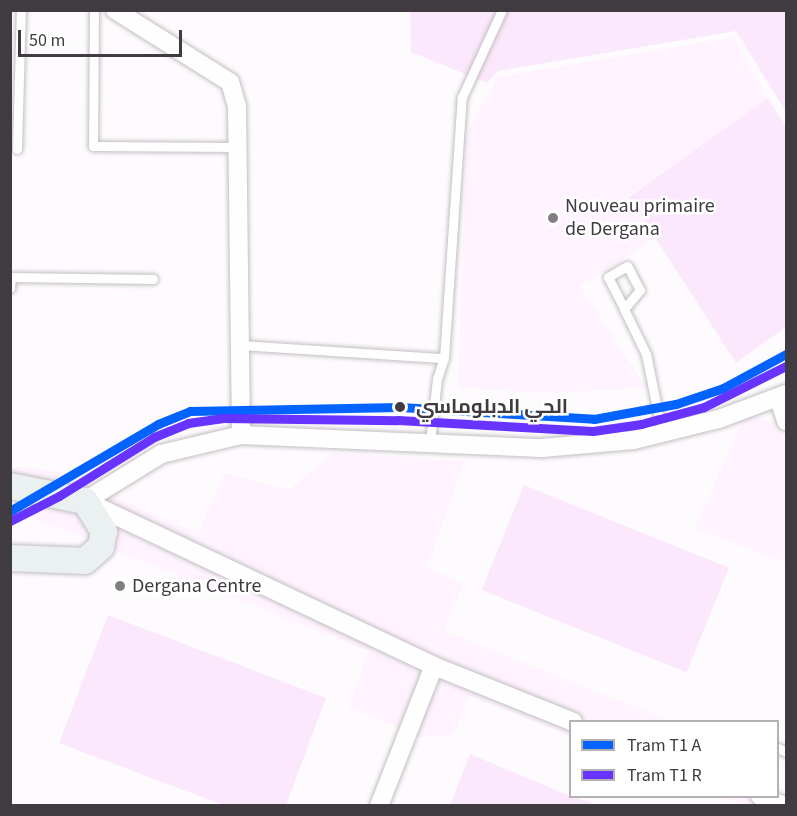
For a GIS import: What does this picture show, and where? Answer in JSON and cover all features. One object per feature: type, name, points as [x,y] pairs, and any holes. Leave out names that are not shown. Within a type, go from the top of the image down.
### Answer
[{"type":"street","points":[[115,10],[230,82],[237,107],[234,147],[241,345],[241,435]]},
{"type":"street","points":[[85,501],[161,454],[241,435],[542,448],[634,440],[783,396],[786,421]]},
{"type":"street","points":[[10,486],[85,501],[434,666],[569,720]]},
{"type":"street","points":[[10,558],[85,561],[101,547],[104,531],[85,501]]},
{"type":"street","points":[[379,806],[434,666]]},
{"type":"street","points":[[765,798],[782,805],[786,793]]},
{"type":"lane","points":[[17,149],[15,86],[21,10]]},
{"type":"lane","points":[[94,10],[93,146],[234,147]]},
{"type":"lane","points":[[430,442],[437,379],[444,358],[462,97],[502,10]]},
{"type":"lane","points":[[10,288],[11,277],[153,279]]},
{"type":"lane","points":[[624,309],[646,354],[662,433]]},
{"type":"lane","points":[[241,345],[444,358]]},
{"type":"shaded area","points":[[410,11],[786,11],[786,112],[736,31],[498,71],[487,83],[411,52]]},
{"type":"shaded area","name":"Nouveau primaire de Dergana","points":[[733,37],[768,98],[629,196],[654,239],[580,286],[646,388],[551,393],[458,388],[467,133],[498,77]]},
{"type":"shaded area","points":[[768,98],[786,127],[786,327],[736,363],[629,197]]},
{"type":"shaded area","points":[[746,413],[779,425],[786,446],[786,563],[695,528]]},
{"type":"shaded area","points":[[333,453],[465,461],[427,567],[463,584],[444,631],[668,720],[569,720],[569,736],[470,696],[453,735],[420,737],[349,707],[368,651],[11,509],[10,467],[59,472],[198,534],[224,473],[289,490]]},
{"type":"shaded area","points":[[524,485],[729,568],[687,673],[482,590]]},
{"type":"shaded area","points":[[108,615],[326,698],[286,805],[223,805],[59,743]]},
{"type":"shaded area","points":[[470,754],[569,796],[569,798],[599,805],[450,805]]},
{"type":"shaded area","points":[[725,798],[765,798],[762,806],[745,805]]},
{"type":"transit line","points":[[10,511],[158,424],[190,411],[400,407],[594,419],[676,404],[723,388],[786,354]]},
{"type":"transit line","points":[[10,521],[59,496],[154,437],[188,423],[222,418],[398,420],[593,431],[641,424],[704,407],[786,366]]},
{"type":"place","name":"Nouveau primaire de Dergana","points":[[553,218]]},
{"type":"place","name":"الحي الدبلوماسي","points":[[400,407]]},
{"type":"place","name":"Dergana Centre","points":[[120,586]]}]
